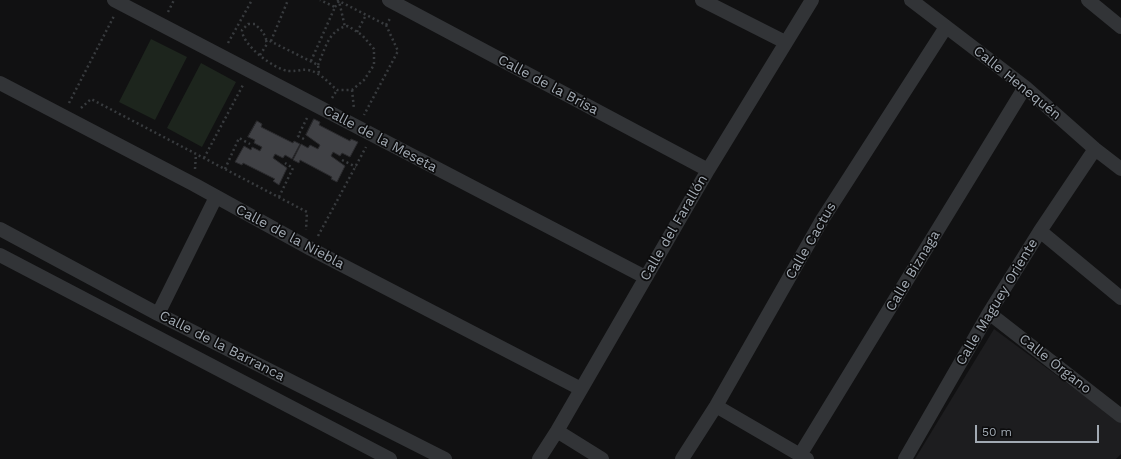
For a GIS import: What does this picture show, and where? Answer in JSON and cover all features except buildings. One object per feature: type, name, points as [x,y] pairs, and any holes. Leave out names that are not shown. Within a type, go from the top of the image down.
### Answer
[{"type":"street","name":"Calle de la Brisa","points":[[389,0],[708,170]]},
{"type":"street","points":[[702,0],[785,42]]},
{"type":"street","name":"Calle del Farallón","points":[[539,459],[557,431],[708,170],[812,0]]},
{"type":"street","name":"Calle Henequén","points":[[911,0],[1025,87],[1095,149],[1121,169]]},
{"type":"street","points":[[1088,0],[1121,27]]},
{"type":"street","name":"Calle de la Meseta","points":[[117,2],[645,277]]},
{"type":"street","name":"Calle Cactus","points":[[682,459],[716,406],[822,220],[946,27]]},
{"type":"street","name":"Calle de la Niebla","points":[[0,83],[308,247],[581,389]]},
{"type":"street","name":"Calle Biznaga","points":[[804,457],[1025,87]]},
{"type":"street","name":"Calle Maguey Oriente","points":[[905,459],[989,313],[1040,231],[1095,149]]},
{"type":"street","points":[[158,314],[216,197]]},
{"type":"street","name":"Calle de la Barranca","points":[[0,229],[158,314],[445,459]]},
{"type":"street","points":[[1040,231],[1121,298]]},
{"type":"street","name":"Calle de la Barranca","points":[[0,255],[390,459]]},
{"type":"street","name":"Calle Órgano","points":[[989,313],[1121,416]]},
{"type":"street","points":[[716,406],[804,457]]},
{"type":"street","points":[[557,431],[602,459]]},
{"type":"path","points":[[221,56],[252,0]]},
{"type":"path","points":[[271,41],[288,0]]},
{"type":"path","points":[[320,0],[335,7]]},
{"type":"path","points":[[311,61],[338,0]]},
{"type":"path","points":[[338,0],[386,25],[398,51],[357,127]]},
{"type":"path","points":[[338,0],[345,27]]},
{"type":"path","points":[[66,117],[117,2]]},
{"type":"path","points":[[357,32],[366,15]]},
{"type":"path","points":[[260,55],[267,44],[266,39],[263,32],[255,24],[248,24],[242,30],[242,36],[249,46],[260,55],[288,71],[304,69],[319,74],[337,90],[352,90],[364,80],[374,65],[374,49],[362,35],[348,26],[339,28],[332,34],[318,65],[319,74]]},
{"type":"path","points":[[266,39],[318,65]]},
{"type":"path","points":[[204,158],[250,71]]},
{"type":"path","points":[[66,117],[91,100],[307,212],[308,247]]},
{"type":"path","points":[[304,139],[298,136],[314,105]]},
{"type":"path","points":[[308,247],[373,135]]},
{"type":"path","points":[[225,169],[240,138],[250,144]]},
{"type":"path","points":[[342,160],[356,166]]},
{"type":"path","points":[[279,198],[294,168],[285,163]]},
{"type":"shaded area","points":[[151,39],[187,57],[155,120],[119,102]]},
{"type":"shaded area","points":[[201,63],[236,82],[202,147],[167,128]]},
{"type":"shaded area","points":[[994,329],[1121,423],[1121,454],[1116,459],[915,459]]}]
